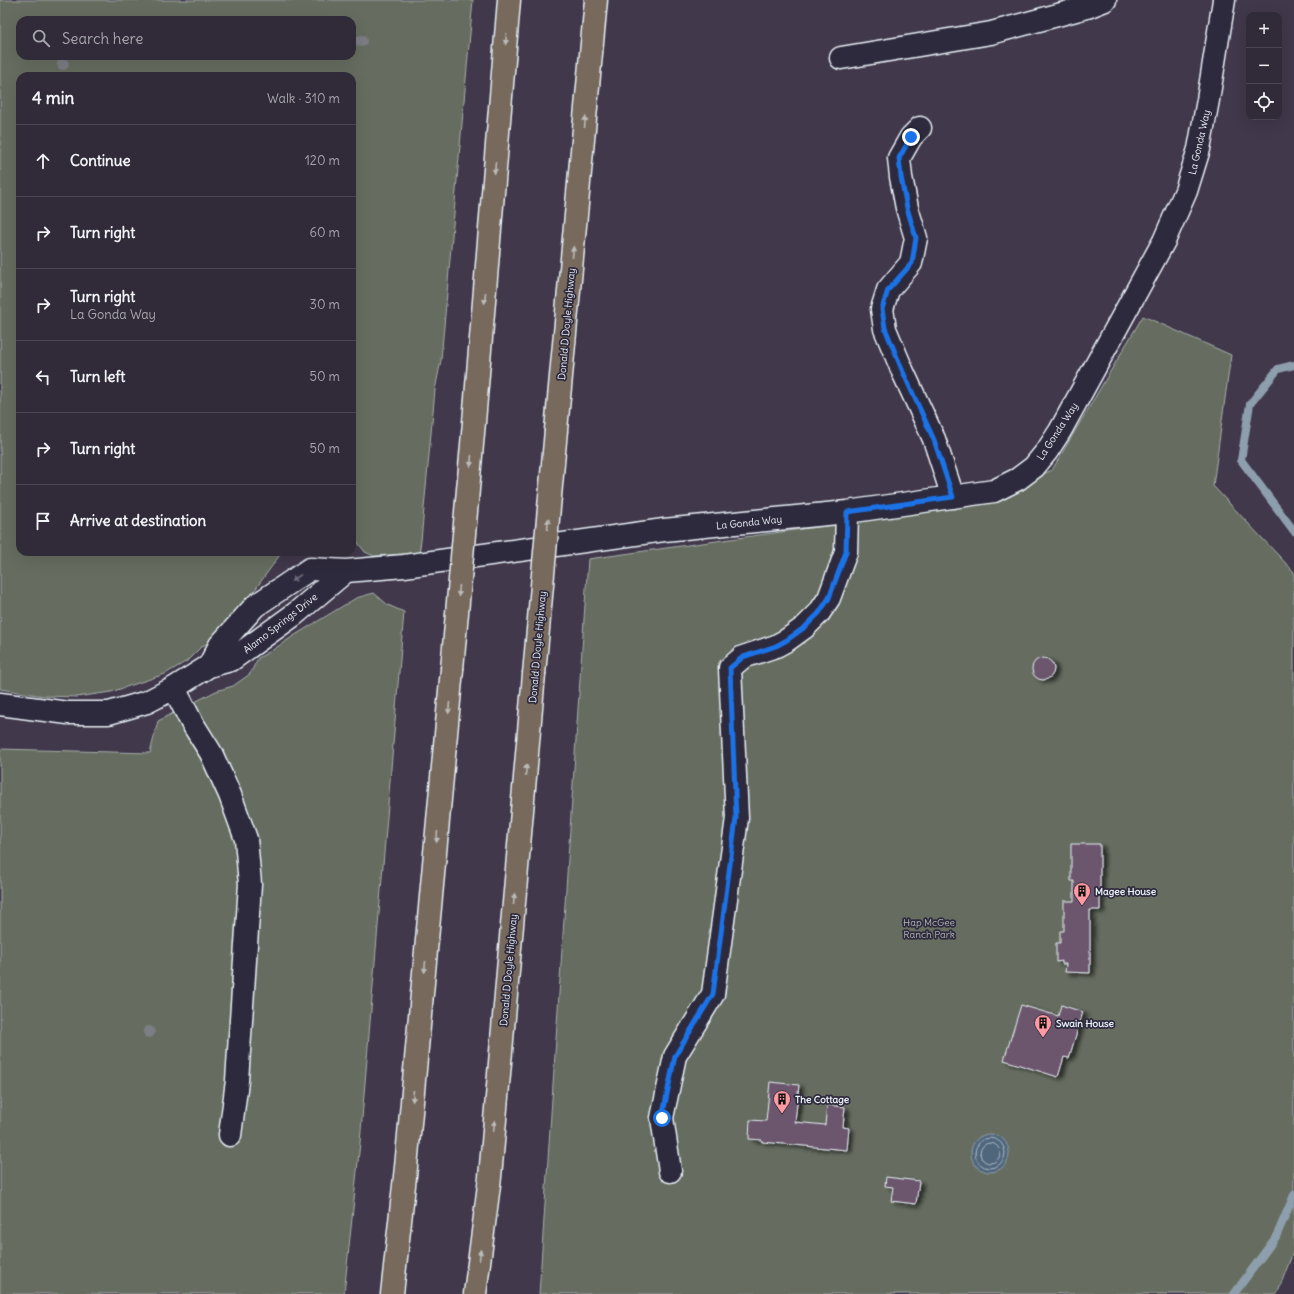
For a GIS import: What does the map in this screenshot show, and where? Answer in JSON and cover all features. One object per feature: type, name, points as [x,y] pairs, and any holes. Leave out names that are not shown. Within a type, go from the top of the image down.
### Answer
[{"type":"highway","points":[[392,1294],[406,1167],[452,669],[509,0]]},
{"type":"highway","name":"Donald D Doyle Highway","points":[[475,1294],[490,1177],[534,674],[596,0]]},
{"type":"street","points":[[841,58],[992,33],[1087,7],[1105,0]]},
{"type":"street","name":"La Gonda Way","points":[[346,570],[404,566],[664,530],[847,512],[994,491],[1018,479],[1034,467],[1047,451],[1071,411],[1164,241],[1186,190],[1199,149],[1224,0]]},
{"type":"street","points":[[920,128],[911,137],[899,158],[904,193],[916,238],[912,263],[888,290],[882,309],[885,328],[934,440],[953,497]]},
{"type":"street","points":[[670,1171],[662,1118],[675,1056],[713,994],[736,818],[730,668],[743,657],[776,646],[787,640],[805,627],[819,613],[829,598],[846,552],[847,512]]},
{"type":"street","points":[[209,666],[220,645],[260,602],[310,569],[346,570]]},
{"type":"street","name":"Alamo Springs Drive","points":[[0,704],[68,713],[109,713],[146,702],[174,688],[209,666],[231,660],[295,614],[346,570]]},
{"type":"street","points":[[174,688],[191,721],[211,753],[230,795],[246,839],[250,884],[237,1080],[230,1134]]},
{"type":"green space","points":[[0,0],[473,0],[441,360],[435,390],[419,553],[374,556],[365,552],[356,539],[356,72],[16,72],[16,556],[279,556],[224,633],[201,647],[187,661],[165,674],[111,692],[77,697],[44,696],[0,689]]},
{"type":"green space","name":"Hap McGee Ranch Park","points":[[1143,316],[1231,355],[1213,486],[1294,572],[1294,1250],[1277,1294],[539,1294],[588,559],[981,504],[1052,470]]},
{"type":"green space","points":[[374,593],[388,605],[404,612],[360,1143],[344,1294],[0,1294],[0,749],[150,753],[158,721],[216,691],[233,686],[250,674],[258,658],[356,598]]},
{"type":"water","points":[[990,1134],[1003,1140],[1009,1153],[1003,1166],[990,1172],[977,1166],[971,1153],[977,1140]]},
{"type":"building","points":[[1043,658],[1047,659],[1053,665],[1053,673],[1047,679],[1043,680],[1039,679],[1033,673],[1032,669],[1033,665],[1039,659]]},
{"type":"building","name":"Magee House","points":[[1071,844],[1100,844],[1100,910],[1090,910],[1090,973],[1065,972],[1066,964],[1062,964],[1062,961],[1056,962],[1056,943],[1060,943],[1060,931],[1064,931],[1064,901],[1074,901],[1074,881],[1071,881]]},
{"type":"building","name":"Swain House","points":[[1021,1005],[1058,1016],[1061,1005],[1083,1012],[1069,1058],[1064,1057],[1058,1077],[1004,1060]]},
{"type":"building","name":"The Cottage","points":[[770,1082],[799,1085],[795,1122],[825,1125],[827,1105],[845,1107],[843,1127],[849,1128],[847,1150],[762,1142],[762,1140],[749,1139],[750,1120],[766,1121]]},
{"type":"building","points":[[886,1177],[919,1181],[916,1204],[891,1201],[893,1187],[885,1186]]},
{"type":"waterway","points":[[1294,365],[1278,369],[1250,404],[1241,460],[1294,531]]},
{"type":"waterway","points":[[1234,1294],[1276,1237],[1294,1195]]},
{"type":"place","name":"Magee House","points":[[1082,906]]},
{"type":"place","name":"Swain House","points":[[1043,1038]]},
{"type":"place","name":"The Cottage","points":[[782,1114]]},
{"type":"route","points":[[662,1118],[675,1056],[713,994],[736,818],[730,668],[743,657],[776,646],[787,640],[805,627],[819,613],[829,598],[846,552],[847,512],[953,497],[934,440],[885,328],[882,309],[888,290],[912,263],[916,238],[907,208],[899,158],[911,137]]}]
